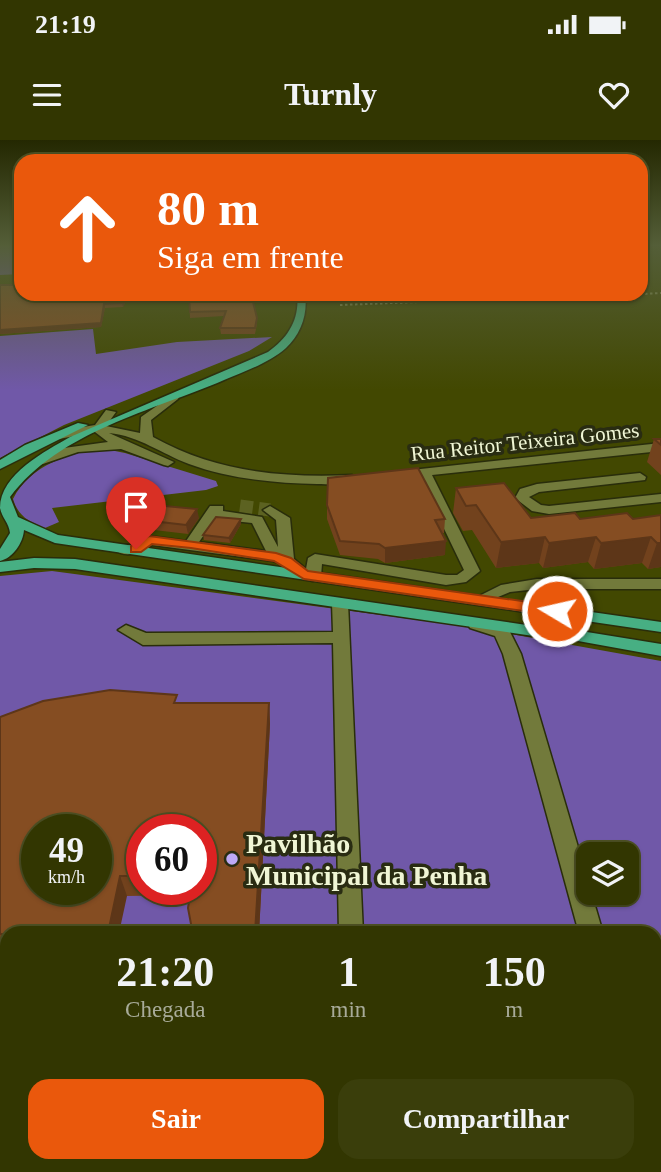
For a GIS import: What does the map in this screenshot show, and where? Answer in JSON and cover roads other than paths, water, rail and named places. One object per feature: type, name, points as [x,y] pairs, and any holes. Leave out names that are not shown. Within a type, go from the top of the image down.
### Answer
[{"type":"main road","points":[[0,557],[10,548],[17,536],[3,497],[11,482],[37,462],[101,428],[222,378],[272,353],[290,338],[298,322],[302,301]]},
{"type":"main road","points":[[0,465],[110,412],[259,352],[298,322]]},
{"type":"main road","points":[[8,515],[55,539],[661,627]]},
{"type":"main road","points":[[0,567],[34,563],[75,564],[547,633],[556,632],[661,650]]},
{"type":"street","points":[[147,439],[145,419],[174,397]]},
{"type":"street","points":[[110,412],[101,428],[101,433],[106,437],[129,448],[198,471],[246,481],[304,485],[377,478]]},
{"type":"street","points":[[57,436],[77,430],[112,427],[147,439],[187,459],[255,477],[305,480],[377,478]]},
{"type":"street","points":[[37,462],[63,450],[81,446],[103,444],[129,448]]},
{"type":"street","name":"Rua Reitor Teixeira Gomes","points":[[377,478],[661,447]]},
{"type":"street","points":[[614,452],[661,498]]},
{"type":"street","points":[[209,517],[257,520],[277,554],[308,575],[315,558],[446,580],[461,579],[472,571],[424,473]]},
{"type":"street","points":[[640,477],[537,488],[525,492],[522,498],[537,508],[549,510],[661,498]]},
{"type":"street","points":[[194,539],[215,509],[240,506]]},
{"type":"street","points":[[270,510],[284,518],[277,554]]},
{"type":"street","points":[[121,549],[136,549],[149,540],[194,539],[277,554]]},
{"type":"street","points":[[479,600],[507,588],[521,586],[661,584]]},
{"type":"street","points":[[521,586],[514,594],[527,606]]},
{"type":"street","points":[[340,603],[351,926]]},
{"type":"street","points":[[469,621],[502,632],[512,654],[589,926]]},
{"type":"street","points":[[126,630],[143,639],[340,637]]},
{"type":"street","points":[[512,654],[513,641],[522,635],[547,633]]},
{"type":"tunnel","points":[[240,506],[270,510]]},
{"type":"place","name":"Pavilhão Municipal da Penha","points":[[232,859]]}]
